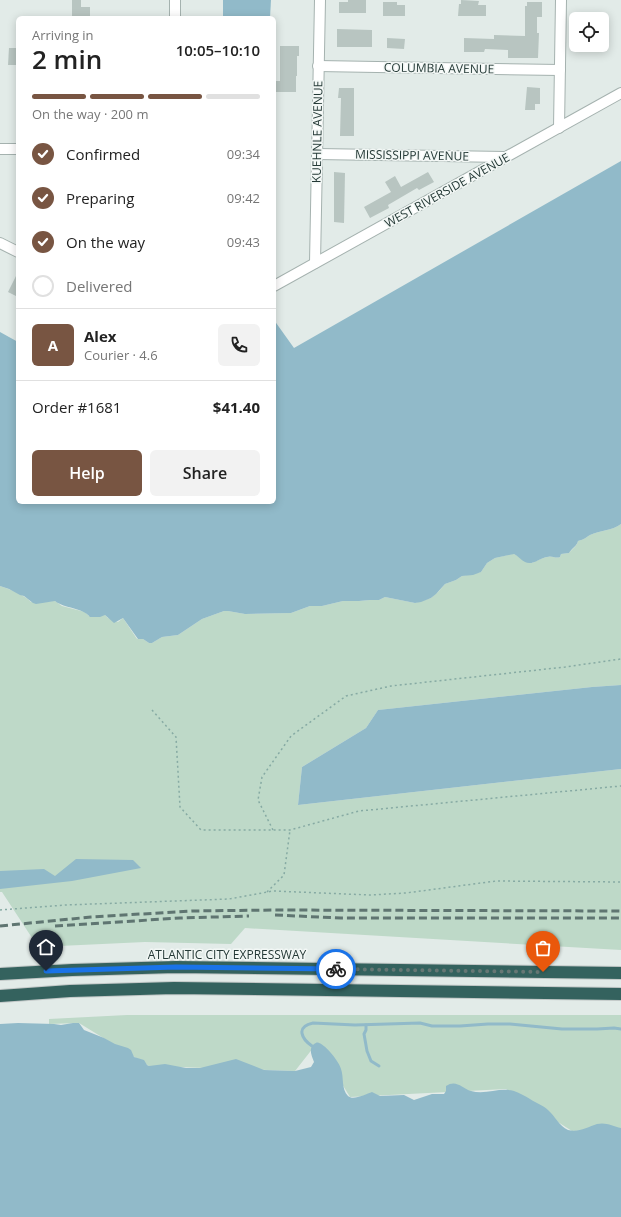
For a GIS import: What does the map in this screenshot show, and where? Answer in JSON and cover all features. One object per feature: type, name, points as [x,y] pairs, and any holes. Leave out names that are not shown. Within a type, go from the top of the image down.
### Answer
[{"type":"highway","name":"ATLANTIC CITY EXPRESSWAY","points":[[0,974],[176,967],[621,973]]},
{"type":"highway","points":[[0,996],[70,991],[174,988],[621,994]]},
{"type":"street","points":[[175,0],[175,16]]},
{"type":"street","name":"KUEHNLE AVENUE","points":[[315,263],[320,0]]},
{"type":"street","points":[[559,128],[561,0]]},
{"type":"street","name":"COLUMBIA AVENUE","points":[[318,66],[560,70]]},
{"type":"street","name":"WEST RIVERSIDE AVENUE","points":[[276,285],[621,93]]},
{"type":"street","points":[[0,149],[16,149]]},
{"type":"street","name":"MISSISSIPPI AVENUE","points":[[317,154],[507,157]]},
{"type":"street","points":[[0,243],[16,251]]},
{"type":"path","points":[[273,830],[258,800],[262,777],[291,736],[346,696],[391,686],[565,668],[621,659]]},
{"type":"path","points":[[152,710],[176,737],[180,807],[201,830],[290,830],[359,811],[621,786]]},
{"type":"path","points":[[267,892],[284,875],[290,830]]},
{"type":"path","points":[[0,910],[66,905],[230,899],[273,891],[370,895],[406,893],[496,881],[621,882]]},
{"type":"green space","points":[[621,524],[621,685],[378,710],[366,728],[302,767],[298,805],[621,769],[621,950],[245,928],[231,944],[145,942],[38,947],[2,892],[0,892],[0,586],[21,595],[31,602],[55,601],[62,606],[85,612],[89,616],[105,615],[108,618],[118,622],[123,618],[137,639],[143,639],[149,643],[152,643],[162,637],[178,635],[202,619],[224,611],[245,614],[291,613],[310,606],[322,606],[343,601],[379,600],[385,597],[415,603],[431,598],[445,584],[462,576],[481,572],[487,563],[495,558],[514,554],[532,563],[549,557],[560,557],[561,554],[569,553],[576,546],[578,541],[594,533],[614,528]]},
{"type":"green space","points":[[127,1015],[621,1015],[621,1129],[572,1131],[506,1089],[350,1097],[317,1043],[295,1071],[149,1066],[79,1023],[49,1024],[49,1019]]},
{"type":"water","points":[[223,0],[271,0],[270,16],[223,16]]},
{"type":"water","points":[[621,161],[621,524],[614,528],[594,533],[578,541],[569,553],[561,554],[560,557],[544,558],[530,563],[525,562],[514,554],[495,558],[487,563],[481,572],[473,575],[462,576],[445,584],[431,598],[421,602],[415,603],[385,597],[379,600],[343,601],[322,606],[310,606],[291,613],[245,614],[224,611],[202,619],[178,635],[162,637],[152,643],[149,643],[143,639],[138,639],[123,618],[114,623],[105,615],[100,617],[90,617],[83,611],[59,604],[55,601],[36,604],[24,596],[0,586],[0,332],[16,341],[16,504],[276,504],[276,323],[294,348]]},
{"type":"water","points":[[621,685],[621,769],[298,805],[302,767],[366,728],[378,710]]},
{"type":"water","points":[[76,859],[133,860],[141,868],[72,881],[0,889],[0,871],[44,869],[55,876]]},
{"type":"water","points":[[18,1023],[61,1025],[79,1023],[84,1030],[115,1044],[128,1048],[131,1050],[134,1057],[144,1060],[149,1066],[165,1064],[186,1068],[200,1068],[236,1059],[264,1070],[295,1071],[311,1067],[314,1062],[311,1048],[314,1044],[318,1043],[322,1044],[332,1054],[340,1066],[344,1090],[348,1096],[353,1098],[372,1092],[380,1096],[404,1095],[414,1100],[432,1094],[444,1094],[446,1091],[446,1086],[453,1083],[477,1092],[503,1090],[514,1091],[542,1105],[562,1126],[568,1130],[579,1130],[597,1124],[606,1124],[621,1128],[621,1217],[0,1217],[0,1024]]},
{"type":"building","points":[[72,0],[81,0],[81,7],[90,7],[90,16],[72,16]]},
{"type":"building","points":[[348,0],[366,0],[366,13],[339,13],[339,2],[348,2]]},
{"type":"building","points":[[461,0],[479,1],[478,5],[486,5],[486,16],[458,16],[459,4],[461,4]]},
{"type":"building","points":[[383,2],[397,2],[397,5],[405,5],[405,16],[383,16]]},
{"type":"building","points":[[527,2],[542,2],[542,17],[537,17],[537,33],[539,33],[538,58],[508,58],[508,50],[485,49],[484,52],[464,52],[464,38],[494,39],[494,35],[525,36],[525,6],[527,6]]},
{"type":"building","points":[[337,29],[372,30],[372,47],[337,47]]},
{"type":"building","points":[[387,38],[405,39],[404,49],[387,48]]},
{"type":"building","points":[[280,46],[299,46],[299,56],[297,56],[296,92],[276,92],[276,81],[280,81]]},
{"type":"building","points":[[9,48],[16,48],[16,65],[8,65]]},
{"type":"building","points":[[527,87],[540,88],[540,104],[535,104],[535,110],[525,110]]},
{"type":"building","points":[[339,88],[354,88],[354,136],[340,136],[341,98],[338,98]]},
{"type":"building","points":[[334,172],[345,173],[344,223],[334,222]]},
{"type":"building","points":[[428,172],[434,182],[419,190],[417,188],[388,205],[389,208],[370,218],[364,207],[391,192],[385,182],[395,176],[401,187]]},
{"type":"building","points":[[16,276],[16,296],[8,292]]},
{"type":"waterway","points":[[312,1046],[303,1037],[302,1030],[307,1025],[313,1023],[355,1025],[420,1023],[432,1026],[510,1024],[562,1029],[621,1029]]},
{"type":"waterway","points":[[366,1025],[364,1034],[367,1051],[371,1061],[379,1066]]},
{"type":"railway","points":[[0,926],[91,917],[192,911],[621,911]]},
{"type":"railway","points":[[275,915],[341,918],[621,918]]},
{"type":"railway","points":[[55,926],[180,918],[249,916]]},
{"type":"way so far","points":[[336,969],[543,972]]},
{"type":"route","points":[[46,971],[176,967],[336,969]]}]
